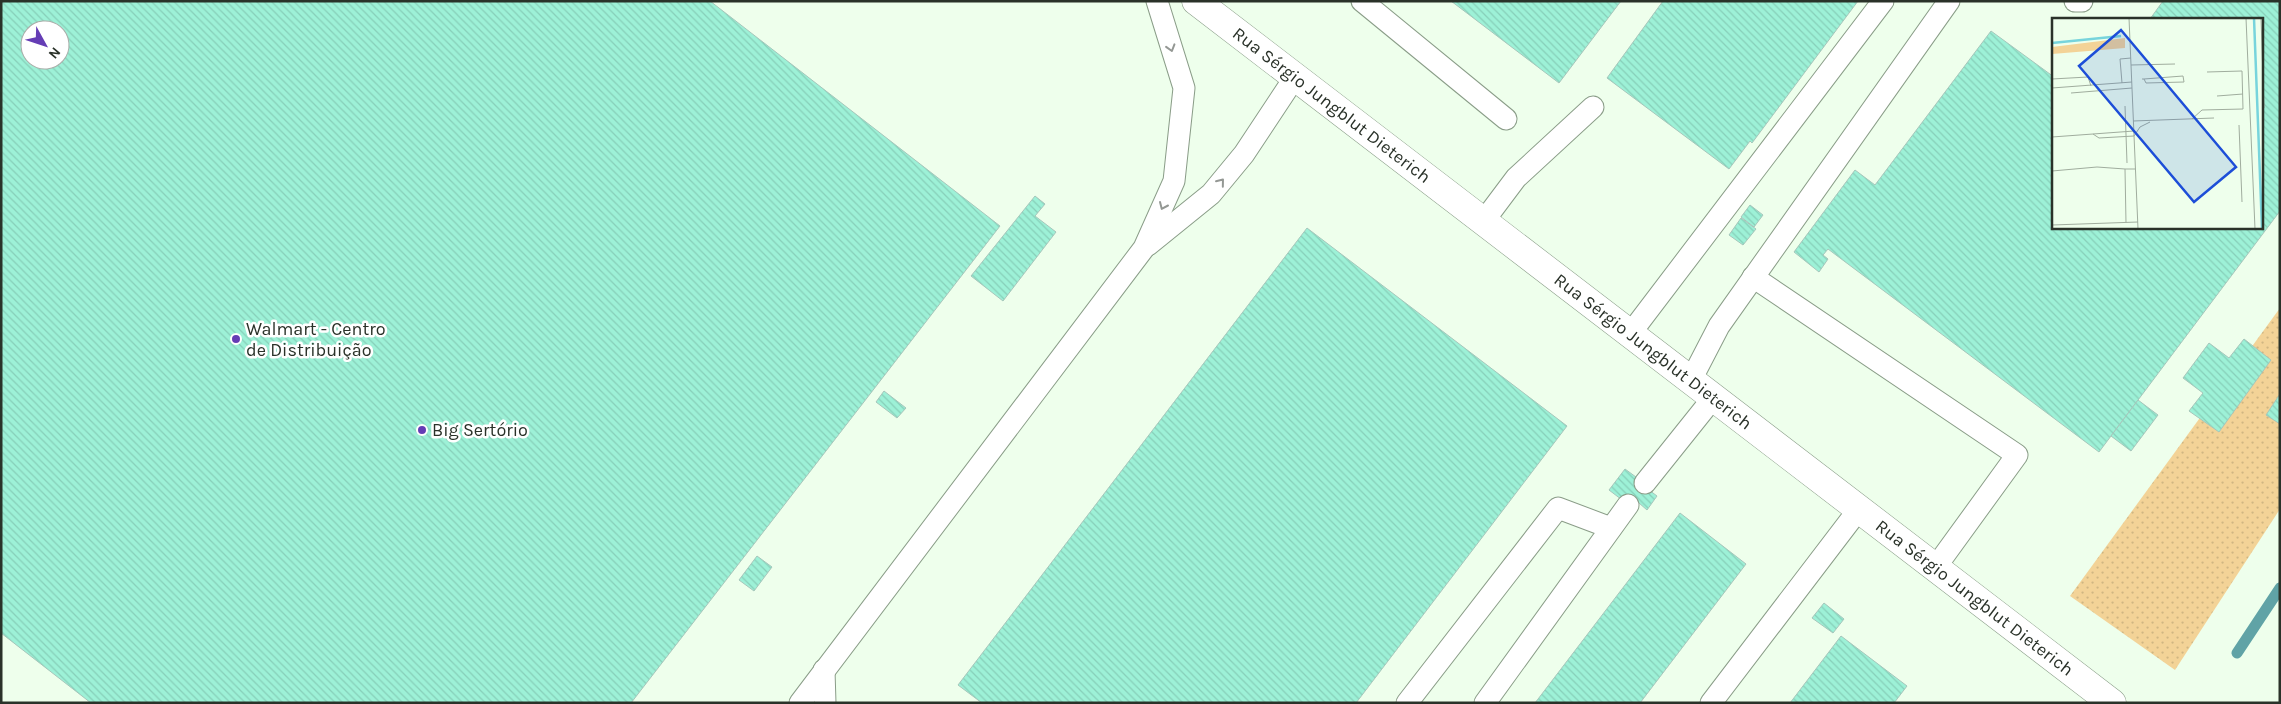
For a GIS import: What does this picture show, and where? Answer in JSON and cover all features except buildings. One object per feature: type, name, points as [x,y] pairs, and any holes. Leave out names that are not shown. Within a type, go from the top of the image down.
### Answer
[{"type":"street","name":"Rua Sérgio Jungblut Dieterich","points":[[1196,1],[2112,703]]},
{"type":"lane","points":[[800,703],[1144,248],[1174,181],[1184,88],[1157,1]]},
{"type":"lane","points":[[1362,1],[1506,119]]},
{"type":"lane","points":[[1630,334],[1884,1]]},
{"type":"lane","points":[[1691,380],[1719,326],[1949,1]]},
{"type":"lane","points":[[2075,1],[2082,1]]},
{"type":"lane","points":[[1144,248],[1211,194],[1244,154],[1295,77]]},
{"type":"lane","points":[[1483,222],[1516,178],[1593,107]]},
{"type":"lane","points":[[1753,278],[2016,455],[1935,568]]},
{"type":"lane","points":[[1645,484],[1713,398]]},
{"type":"lane","points":[[1485,703],[1628,505]]},
{"type":"lane","points":[[1407,703],[1558,508],[1612,528]]},
{"type":"lane","points":[[1711,703],[1859,509]]},
{"type":"lane","points":[[824,670],[826,703]]},
{"type":"shaded area","points":[[2280,308],[2280,509],[2175,670],[2070,596]]},
{"type":"waterway","points":[[2237,653],[2280,588]]},
{"type":"place","name":"Walmart - Centro de Distribuição","points":[[236,339]]},
{"type":"place","name":"Big Sertório","points":[[422,430]]}]
